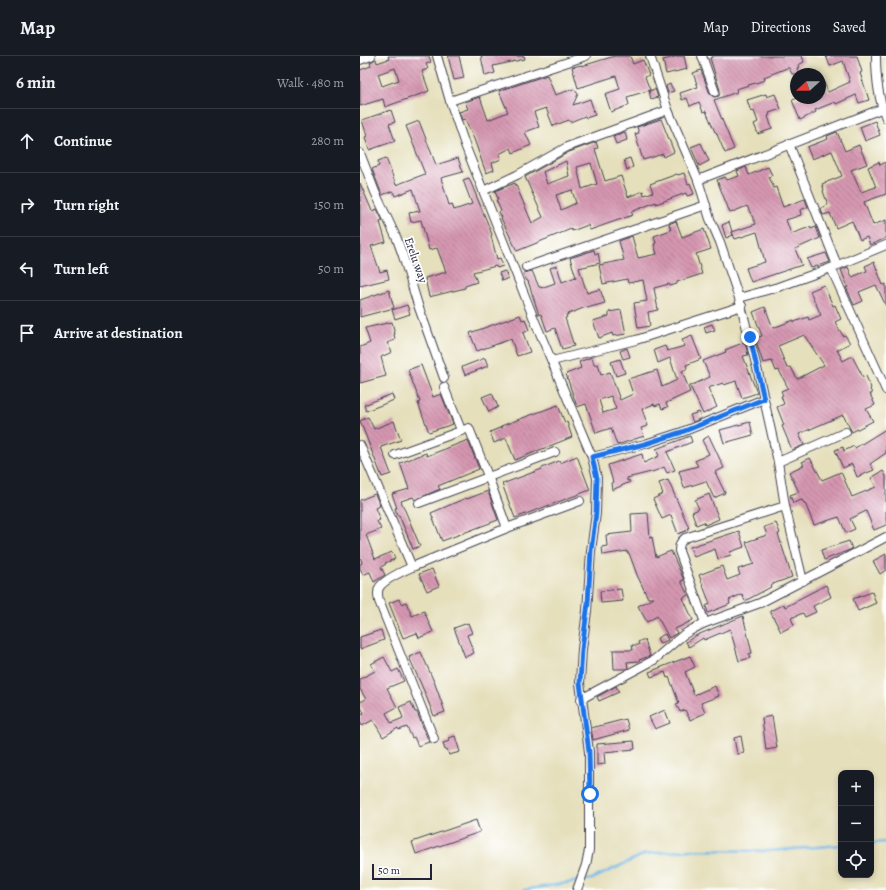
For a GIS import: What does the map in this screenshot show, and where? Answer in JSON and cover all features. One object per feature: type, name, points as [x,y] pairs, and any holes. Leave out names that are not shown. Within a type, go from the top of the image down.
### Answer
[{"type":"street","points":[[360,60],[371,56]]},
{"type":"street","points":[[437,56],[465,145],[534,319],[592,457],[597,478],[596,513],[591,551],[588,603],[582,649],[580,683],[589,752],[589,842],[586,865],[577,890]]},
{"type":"street","points":[[450,101],[586,56]]},
{"type":"street","points":[[650,56],[668,110],[698,180],[710,219],[720,242],[740,302],[764,399],[778,462],[785,506],[803,581]]},
{"type":"street","points":[[702,56],[715,92]]},
{"type":"street","points":[[876,56],[877,78],[886,118]]},
{"type":"street","points":[[698,180],[884,108]]},
{"type":"street","points":[[483,191],[517,175],[567,147],[668,110]]},
{"type":"street","points":[[789,144],[834,267],[886,390]]},
{"type":"street","name":"Erelu way","points":[[360,152],[375,192],[397,239],[418,305],[444,378]]},
{"type":"street","points":[[526,267],[706,205]]},
{"type":"street","points":[[552,361],[636,340],[834,267],[886,245]]},
{"type":"street","points":[[444,387],[461,430]]},
{"type":"street","points":[[592,457],[645,444],[682,432],[764,399]]},
{"type":"street","points":[[395,455],[469,428],[507,528]]},
{"type":"street","points":[[778,462],[846,432]]},
{"type":"street","points":[[360,445],[412,566]]},
{"type":"street","points":[[419,503],[555,452]]},
{"type":"street","points":[[434,739],[379,601],[379,587],[384,582],[412,566],[580,501]]},
{"type":"street","points":[[705,623],[679,551],[681,542],[685,538],[785,506]]},
{"type":"street","points":[[581,699],[654,660],[683,635],[705,623],[745,609],[803,581],[886,537]]},
{"type":"building","points":[[388,56],[429,56],[431,62],[426,64],[428,69],[422,71],[429,91],[385,107],[383,99],[360,106],[360,70],[371,66],[370,62],[376,59],[377,63],[389,59]],"holes":[[[395,68],[399,80],[382,86],[378,74]]]},
{"type":"building","points":[[448,56],[459,56],[464,78],[454,80]]},
{"type":"building","points":[[481,56],[524,56],[525,59],[493,66],[495,73],[485,76]]},
{"type":"building","points":[[615,56],[630,56],[633,64],[643,60],[649,75],[645,77],[650,90],[627,97],[629,105],[611,112],[605,94],[620,89],[616,76],[578,88],[572,67],[582,66]]},
{"type":"building","points":[[684,56],[687,69],[666,74],[663,60]]},
{"type":"building","points":[[714,56],[802,56],[804,62],[798,65],[799,67],[797,68],[790,68],[790,70],[787,68],[764,77],[765,80],[736,89],[737,92],[714,100],[734,149],[725,153],[706,111],[703,112],[699,102],[690,106],[687,98],[682,100],[680,93],[698,87],[693,73],[701,70],[710,94],[714,97],[719,96],[720,90],[710,58]]},
{"type":"building","points":[[826,56],[857,56],[862,72],[860,73],[869,100],[859,103],[856,95],[836,104],[835,102],[815,110],[816,112],[800,120],[794,104],[826,104],[826,87],[828,92],[850,82],[843,61],[830,66]]},
{"type":"building","points":[[547,75],[555,95],[574,89],[578,94],[573,105],[590,99],[595,115],[586,118],[585,116],[570,122],[569,120],[553,126],[546,108],[534,112],[539,127],[525,132],[531,145],[513,153],[511,148],[499,154],[501,159],[492,163],[494,170],[486,173],[474,139],[465,119],[462,120],[459,112],[468,109],[465,102],[480,97],[488,120],[508,112],[499,91]]},
{"type":"building","points":[[670,84],[674,91],[668,93],[666,86]]},
{"type":"building","points":[[655,89],[658,97],[651,99],[649,91]]},
{"type":"building","points":[[766,94],[767,97],[775,94],[781,109],[769,113],[770,115],[768,116],[772,129],[758,134],[754,124],[758,122],[754,111],[751,112],[747,100]]},
{"type":"building","points":[[391,110],[395,122],[389,124],[395,141],[369,150],[365,137],[367,136],[362,120]]},
{"type":"building","points":[[661,119],[674,152],[664,157],[663,154],[643,160],[635,134],[639,133],[637,127]]},
{"type":"building","points":[[419,121],[436,165],[458,158],[463,172],[441,178],[449,205],[452,204],[454,210],[472,204],[463,180],[469,178],[490,229],[497,259],[500,258],[503,266],[497,268],[496,266],[473,272],[477,282],[465,286],[465,288],[429,297],[425,278],[446,272],[437,248],[429,250],[421,220],[411,222],[409,213],[420,211],[413,189],[395,196],[393,191],[382,195],[372,169],[379,166],[378,161],[386,158],[396,185],[425,174],[406,126]]},
{"type":"building","points":[[875,121],[880,135],[865,141],[860,127]]},
{"type":"building","points":[[625,132],[627,140],[616,144],[613,136]]},
{"type":"building","points":[[837,132],[845,151],[859,145],[867,164],[851,170],[861,192],[876,187],[868,167],[879,162],[880,165],[886,162],[886,194],[864,202],[873,225],[886,220],[886,238],[870,245],[867,237],[860,240],[852,221],[836,228],[830,213],[823,215],[821,208],[828,205],[822,184],[842,176],[832,151],[812,159],[807,147],[828,139],[827,136]]},
{"type":"building","points":[[596,142],[598,148],[595,149],[605,181],[621,176],[628,197],[643,191],[644,195],[653,192],[650,184],[677,174],[684,173],[694,194],[687,196],[686,193],[656,204],[656,202],[631,212],[633,215],[590,230],[588,225],[572,231],[571,229],[517,251],[501,218],[499,212],[501,211],[496,200],[498,199],[495,191],[515,183],[532,223],[543,217],[525,177],[569,152]],"holes":[[[566,161],[569,176],[547,184],[543,172]],[[591,163],[597,184],[582,189],[577,167]],[[572,190],[576,203],[561,210],[556,195]]]},
{"type":"building","points":[[701,143],[709,161],[699,166],[691,147]]},
{"type":"building","points":[[630,158],[633,167],[627,170],[624,160]]},
{"type":"building","points":[[746,167],[749,175],[768,167],[772,175],[769,177],[774,188],[776,187],[783,207],[805,199],[808,207],[800,210],[801,215],[786,220],[791,234],[810,227],[811,229],[816,227],[820,238],[795,249],[802,265],[751,282],[746,268],[765,262],[757,232],[735,239],[732,232],[756,224],[747,206],[730,213],[717,180],[725,177],[727,180],[739,176],[737,171]]},
{"type":"building","points":[[360,183],[372,211],[377,209],[383,221],[380,222],[386,242],[371,246],[380,272],[387,270],[389,279],[360,286]]},
{"type":"building","points":[[676,221],[682,237],[704,229],[711,249],[696,254],[702,274],[677,282],[677,284],[670,286],[669,284],[654,288],[658,310],[648,312],[650,326],[638,328],[634,303],[647,301],[643,280],[628,283],[627,279],[603,284],[599,265],[624,260],[619,241],[632,236],[638,258],[657,254],[654,244],[656,243],[654,236],[671,230],[669,224]]},
{"type":"building","points":[[729,222],[733,235],[726,238],[722,225]]},
{"type":"building","points":[[594,250],[595,254],[598,253],[600,263],[579,268],[587,293],[600,289],[605,303],[586,307],[566,315],[567,317],[565,318],[574,346],[562,349],[555,328],[547,331],[541,314],[539,315],[528,281],[523,273],[532,271],[539,287],[541,288],[555,283],[550,268],[557,266],[562,282],[576,277],[570,258]]},
{"type":"building","points":[[826,253],[830,262],[811,268],[807,259]]},
{"type":"building","points":[[874,262],[883,285],[886,284],[886,306],[876,285],[859,292],[863,301],[854,305],[846,287],[848,287],[841,270],[848,267],[852,277],[867,271],[865,266]]},
{"type":"building","points":[[505,271],[508,278],[502,281],[499,273]]},
{"type":"building","points":[[824,285],[833,306],[835,305],[841,319],[835,322],[843,336],[845,335],[850,343],[837,350],[843,361],[852,356],[863,377],[866,376],[871,388],[872,394],[870,394],[875,405],[866,409],[873,421],[852,432],[843,415],[799,434],[804,445],[792,450],[782,426],[784,425],[777,407],[784,404],[781,391],[788,388],[779,370],[776,371],[772,361],[763,363],[755,338],[762,336],[753,312],[765,307],[773,328],[794,320],[794,322],[808,317],[809,320],[821,315],[810,291]],"holes":[[[804,335],[824,365],[797,379],[791,367],[787,368],[778,346]]]},
{"type":"building","points":[[389,290],[394,308],[360,317],[360,300]]},
{"type":"building","points":[[407,305],[410,314],[395,319],[392,310]]},
{"type":"building","points":[[621,310],[626,334],[613,336],[612,333],[599,338],[593,321],[609,316],[609,312]]},
{"type":"building","points":[[520,315],[522,320],[525,319],[529,330],[523,333],[530,352],[517,356],[511,339],[477,351],[470,333]]},
{"type":"building","points":[[392,322],[395,340],[387,343],[392,352],[381,357],[386,376],[360,383],[360,347],[370,343],[365,328]]},
{"type":"building","points":[[712,324],[715,330],[706,333],[704,327]]},
{"type":"building","points":[[692,336],[701,359],[686,365],[687,369],[682,371],[690,392],[666,403],[668,407],[662,409],[660,404],[655,406],[654,404],[642,409],[648,426],[641,428],[644,436],[617,445],[611,428],[596,433],[586,404],[577,407],[566,374],[581,368],[579,362],[592,357],[594,365],[598,364],[601,375],[610,372],[620,400],[633,394],[628,379],[657,370],[662,387],[677,380],[670,358],[658,363],[654,350],[665,346],[667,351],[685,346],[682,340]],"holes":[[[611,396],[616,409],[603,413],[599,400]]]},
{"type":"building","points":[[745,342],[748,355],[743,356],[757,393],[742,398],[736,381],[724,385],[723,383],[708,388],[717,407],[703,414],[690,386],[710,377],[703,361],[726,352],[725,350]]},
{"type":"building","points":[[627,348],[630,357],[623,359],[620,351]]},
{"type":"building","points":[[485,358],[488,366],[465,375],[462,367]]},
{"type":"building","points":[[620,359],[625,373],[616,376],[611,362]]},
{"type":"building","points":[[421,365],[433,397],[441,394],[453,424],[429,432],[408,370]]},
{"type":"building","points":[[492,393],[498,407],[489,412],[482,397]]},
{"type":"building","points":[[392,394],[394,400],[366,411],[364,405]]},
{"type":"building","points":[[558,405],[565,423],[567,422],[572,437],[515,460],[506,438],[494,443],[490,432],[502,427],[501,426]]},
{"type":"building","points":[[699,412],[701,418],[693,422],[690,415]]},
{"type":"building","points":[[368,417],[374,429],[394,421],[401,440],[381,447],[391,474],[382,477],[360,421]]},
{"type":"building","points":[[750,422],[753,435],[724,443],[720,430]]},
{"type":"building","points":[[886,429],[886,453],[870,464],[874,470],[857,477],[852,464],[843,468],[835,450],[843,447],[844,451],[854,446],[855,448]]},
{"type":"building","points":[[690,436],[692,442],[667,452],[675,470],[667,473],[664,467],[655,471],[627,478],[627,481],[629,480],[630,482],[612,490],[611,483],[613,482],[608,465],[642,454],[644,463],[659,456],[656,449]]},
{"type":"building","points":[[709,436],[724,468],[715,472],[725,493],[714,498],[706,481],[684,488],[679,471],[698,466],[695,461],[709,454],[702,440]]},
{"type":"building","points":[[468,440],[479,469],[438,486],[440,489],[415,500],[413,497],[401,501],[420,546],[413,549],[399,515],[397,515],[395,508],[397,508],[392,494],[409,489],[400,463],[426,453],[427,456]]},
{"type":"building","points":[[577,456],[590,490],[515,518],[502,484],[559,461],[560,463]]},
{"type":"building","points":[[810,458],[822,480],[841,472],[852,497],[876,487],[871,478],[883,471],[886,476],[886,525],[874,530],[866,511],[850,519],[855,529],[846,533],[839,517],[814,525],[805,503],[802,500],[793,503],[790,495],[799,492],[789,472],[804,465],[802,462]]},
{"type":"building","points":[[668,480],[689,528],[687,528],[688,530],[678,534],[671,515],[662,519],[653,499],[663,494],[659,483]]},
{"type":"building","points":[[488,491],[498,520],[442,541],[431,513],[466,498],[467,499]]},
{"type":"building","points":[[375,494],[380,506],[375,508],[380,520],[377,521],[381,529],[366,535],[375,559],[392,552],[395,559],[385,563],[386,564],[381,567],[385,575],[374,582],[370,572],[363,575],[360,568],[360,564],[362,563],[360,556],[360,500]]},
{"type":"building","points":[[709,494],[719,519],[705,525],[704,522],[696,525],[692,512],[699,509],[695,500]]},
{"type":"building","points":[[648,513],[650,538],[652,537],[656,557],[671,551],[684,580],[681,581],[688,595],[683,598],[693,620],[675,629],[677,633],[669,638],[657,616],[647,622],[638,606],[654,598],[648,598],[629,553],[627,553],[627,551],[603,555],[602,547],[607,546],[606,535],[632,532],[631,514]]},
{"type":"building","points":[[776,523],[780,533],[778,534],[792,577],[770,585],[771,587],[745,601],[742,594],[729,600],[730,604],[708,613],[706,606],[710,604],[699,575],[722,566],[727,580],[740,575],[738,569],[754,564],[746,542],[767,535],[764,527]]},
{"type":"building","points":[[739,531],[744,547],[730,552],[731,555],[718,559],[715,549],[694,557],[690,547]]},
{"type":"building","points":[[849,541],[852,549],[824,560],[821,550]]},
{"type":"building","points":[[886,554],[886,570],[880,574],[873,561]]},
{"type":"building","points":[[432,569],[439,586],[427,591],[419,574]]},
{"type":"building","points":[[826,585],[831,597],[813,606],[816,612],[805,617],[803,613],[791,618],[794,625],[781,632],[770,611],[784,604],[785,607]]},
{"type":"building","points":[[621,589],[623,601],[601,603],[600,591]]},
{"type":"building","points":[[872,592],[876,603],[858,611],[853,599]]},
{"type":"building","points":[[399,599],[401,604],[406,602],[412,616],[424,611],[433,632],[419,638],[417,633],[403,638],[389,603]]},
{"type":"building","points":[[743,616],[752,653],[749,654],[750,658],[739,661],[730,629],[704,640],[703,638],[689,647],[686,642],[695,636]]},
{"type":"building","points":[[468,623],[472,633],[467,635],[474,653],[465,657],[454,628]]},
{"type":"building","points":[[381,630],[384,640],[360,649],[360,637]]},
{"type":"building","points":[[665,634],[668,640],[660,644],[657,638]]},
{"type":"building","points":[[645,640],[650,656],[639,661],[627,662],[628,668],[614,669],[613,650],[633,650],[632,645],[639,645],[638,642]]},
{"type":"building","points":[[421,652],[445,712],[434,716],[409,657]]},
{"type":"building","points":[[690,656],[695,667],[685,672],[694,695],[715,686],[719,696],[701,703],[705,713],[690,720],[685,710],[680,712],[676,704],[679,703],[669,677],[667,678],[665,672],[651,677],[649,672]]},
{"type":"building","points":[[384,657],[392,672],[398,669],[404,681],[387,688],[397,707],[386,713],[391,723],[403,718],[399,707],[411,702],[415,712],[417,712],[429,742],[418,746],[407,727],[399,730],[398,728],[383,737],[373,720],[362,726],[360,715],[364,713],[360,702],[366,699],[360,689],[360,679],[375,671],[371,664]]},
{"type":"building","points":[[616,686],[619,692],[599,701],[597,697]]},
{"type":"building","points":[[665,710],[670,723],[655,729],[649,717]]},
{"type":"building","points":[[772,716],[777,748],[766,750],[762,718]]},
{"type":"building","points":[[626,719],[629,730],[593,740],[591,728]]},
{"type":"building","points":[[455,736],[460,752],[449,755],[447,749],[445,750],[443,743],[450,741],[449,738]]},
{"type":"building","points":[[741,736],[744,753],[737,754],[734,738]]},
{"type":"building","points":[[634,741],[635,749],[604,752],[605,764],[597,765],[597,744]]},
{"type":"building","points":[[476,820],[480,832],[416,854],[412,842]]},
{"type":"waterway","points":[[874,843],[886,842]]},
{"type":"waterway","points":[[524,890],[592,879],[645,854],[689,850],[769,851],[838,845]]},
{"type":"route","points":[[590,794],[589,752],[580,683],[584,628],[588,603],[591,551],[596,513],[597,478],[592,457],[645,444],[682,432],[764,399],[750,337]]}]
